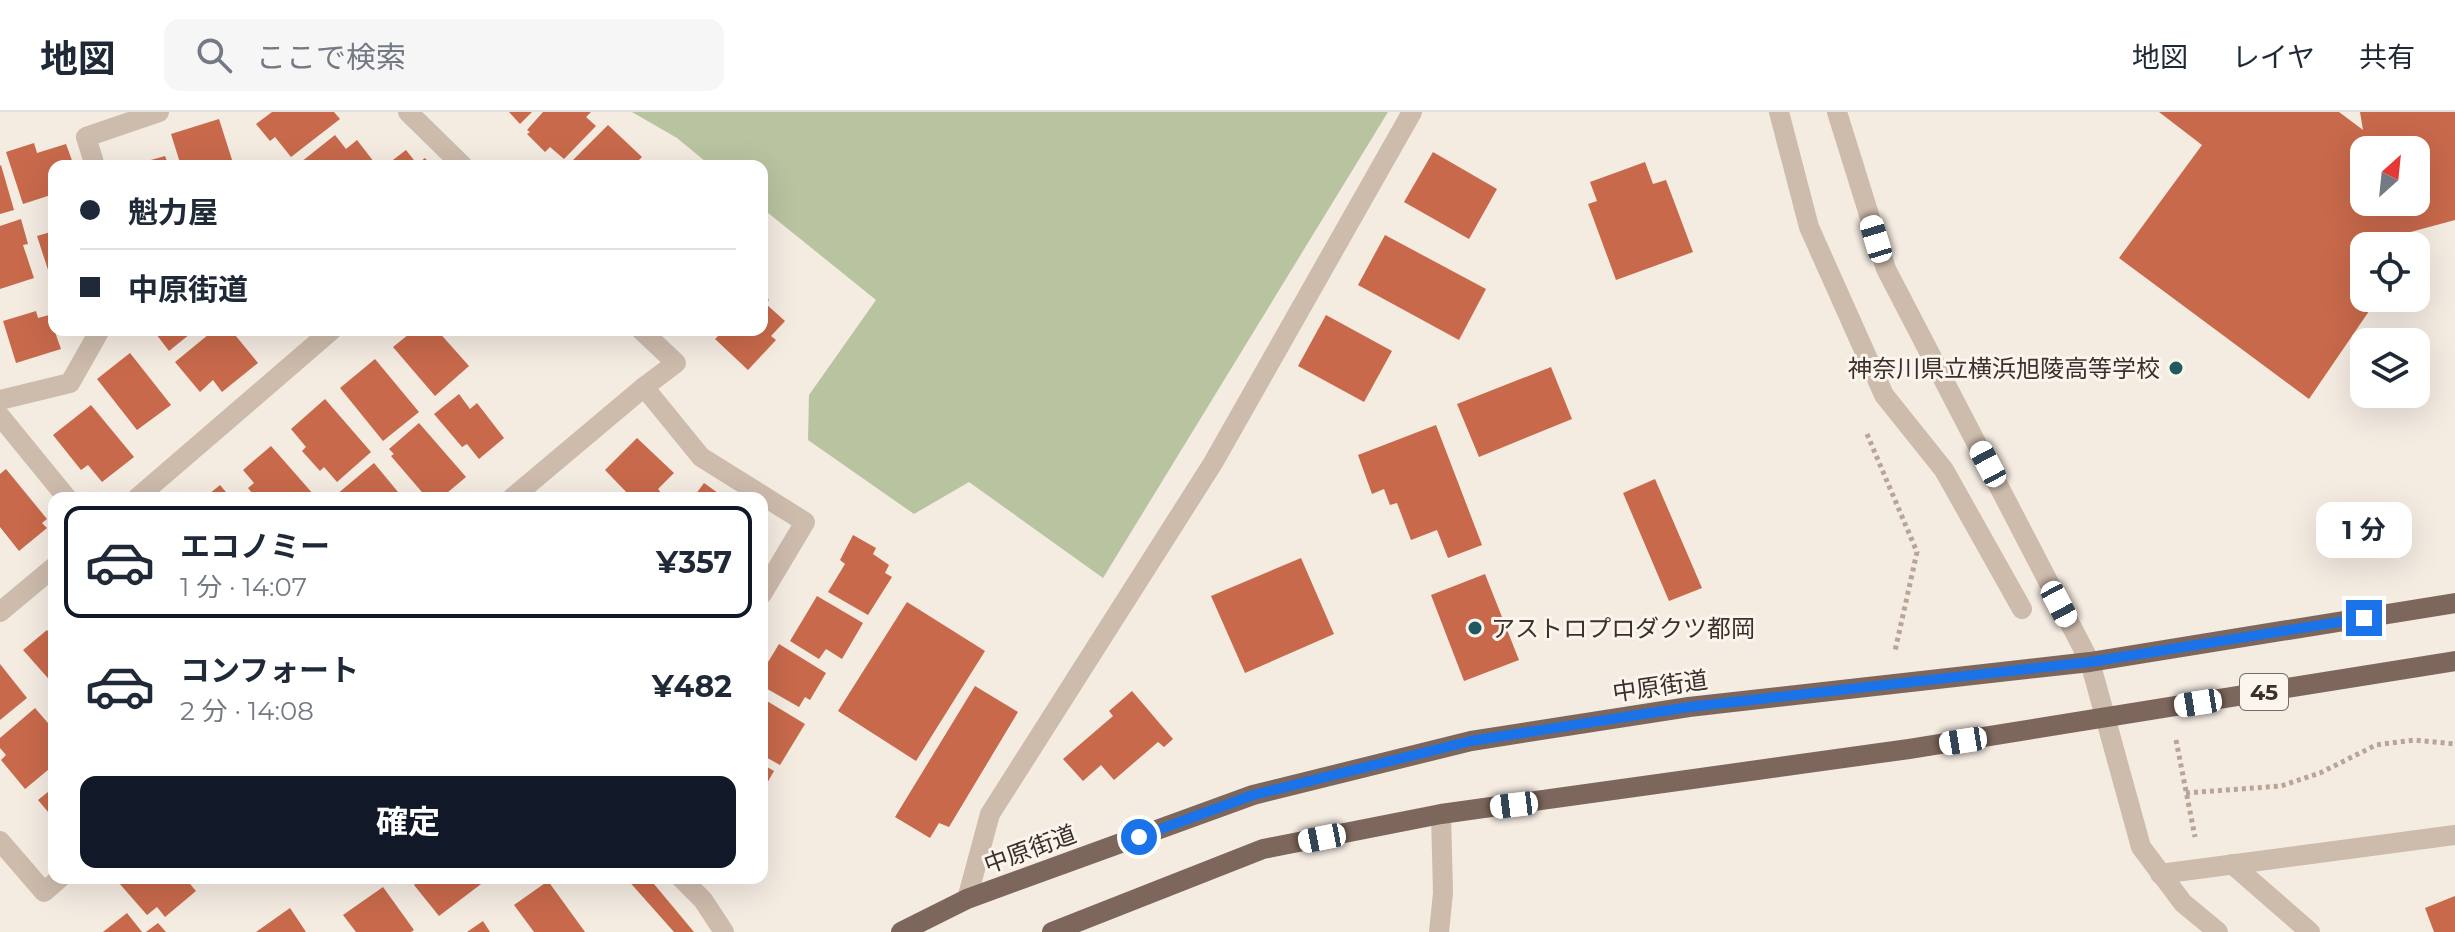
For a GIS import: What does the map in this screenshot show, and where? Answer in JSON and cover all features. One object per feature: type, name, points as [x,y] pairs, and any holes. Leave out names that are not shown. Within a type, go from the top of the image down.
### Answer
[{"type":"main road","name":"中原街道","points":[[901,932],[967,899],[1253,795],[1471,741],[1689,707],[1949,675],[2090,662],[2455,603]]},
{"type":"main road","name":"45","points":[[1052,932],[1263,849],[1441,814],[1693,782],[2455,661]]},
{"type":"street","points":[[93,160],[86,137],[159,112]]},
{"type":"street","points":[[408,112],[457,160]]},
{"type":"street","points":[[967,899],[990,814],[1213,463],[1412,112]]},
{"type":"street","points":[[1779,112],[1809,227],[1884,395],[1944,470],[2022,609]]},
{"type":"street","points":[[1837,112],[1886,269],[2090,662],[2108,718],[2141,847],[2183,903],[2218,932]]},
{"type":"street","points":[[0,400],[70,383],[97,336]]},
{"type":"street","points":[[144,492],[325,336]]},
{"type":"street","points":[[519,492],[676,363],[647,336]]},
{"type":"street","points":[[644,387],[701,457],[757,492]]},
{"type":"street","points":[[0,416],[62,492]]},
{"type":"street","points":[[768,499],[805,522],[768,584]]},
{"type":"street","points":[[0,612],[48,572]]},
{"type":"street","points":[[1439,932],[1443,893],[1441,814]]},
{"type":"street","points":[[2160,874],[2455,835]]},
{"type":"street","points":[[0,841],[44,892],[53,884]]},
{"type":"street","points":[[2232,864],[2310,932]]},
{"type":"street","points":[[687,884],[703,900],[724,932]]},
{"type":"path","points":[[2169,707],[2201,868]]},
{"type":"path","points":[[2186,793],[2281,786],[2320,773],[2376,745],[2414,740],[2455,744]]},
{"type":"green space","points":[[632,112],[1388,112],[1103,578],[969,482],[914,514],[808,440],[809,395],[876,300],[768,213],[768,160],[704,160],[677,138]]},
{"type":"building","points":[[272,112],[334,112],[340,119],[291,157],[275,137],[270,141],[256,124]]},
{"type":"building","points":[[509,112],[532,112],[520,124]]},
{"type":"building","points":[[543,112],[591,112],[586,117],[596,126],[564,159],[550,147],[545,152],[527,134]]},
{"type":"building","points":[[2159,112],[2339,112],[2363,130],[2360,112],[2455,112],[2455,220],[2411,232],[2350,232],[2350,312],[2368,312],[2358,328],[2350,328],[2350,339],[2309,399],[2119,258],[2202,145]]},
{"type":"building","points":[[219,119],[232,160],[179,160],[171,134]]},
{"type":"building","points":[[608,125],[642,157],[639,160],[573,160]]},
{"type":"building","points":[[335,135],[346,149],[357,140],[372,160],[304,160]]},
{"type":"building","points":[[34,143],[37,153],[66,144],[72,160],[48,160],[48,196],[23,204],[6,152]]},
{"type":"building","points":[[406,150],[414,160],[393,160]]},
{"type":"building","points":[[1433,152],[1497,189],[1469,239],[1404,202]]},
{"type":"building","points":[[1645,162],[1653,184],[1666,180],[1693,252],[1616,280],[1588,204],[1597,201],[1590,182]]},
{"type":"building","points":[[0,166],[14,210],[0,214]]},
{"type":"building","points":[[21,219],[28,244],[23,245],[34,278],[0,289],[0,226]]},
{"type":"building","points":[[48,233],[48,270],[37,236]]},
{"type":"building","points":[[1385,235],[1486,289],[1459,340],[1358,285]]},
{"type":"building","points":[[768,306],[785,321],[771,336],[776,340],[748,370],[715,339],[718,336],[768,336]]},
{"type":"building","points":[[36,311],[38,318],[48,315],[48,336],[56,336],[61,349],[16,363],[3,321]]},
{"type":"building","points":[[1326,315],[1392,351],[1364,402],[1298,366]]},
{"type":"building","points":[[158,336],[188,336],[169,351]]},
{"type":"building","points":[[207,336],[236,336],[258,363],[222,392],[213,380],[200,392],[175,362]]},
{"type":"building","points":[[407,336],[442,336],[469,366],[435,396],[393,347]]},
{"type":"building","points":[[130,353],[171,405],[137,430],[97,379]]},
{"type":"building","points":[[375,359],[419,412],[383,441],[340,388]]},
{"type":"building","points":[[1551,367],[1572,419],[1479,457],[1457,404]]},
{"type":"building","points":[[459,394],[470,409],[477,403],[504,438],[479,459],[467,444],[462,447],[434,414]]},
{"type":"building","points":[[325,399],[371,452],[337,482],[324,467],[320,471],[302,451],[306,447],[291,429]]},
{"type":"building","points":[[91,405],[134,457],[102,482],[88,465],[81,470],[53,435]]},
{"type":"building","points":[[419,423],[466,477],[448,492],[422,492],[391,456],[394,454],[389,449]]},
{"type":"building","points":[[1436,425],[1482,545],[1448,558],[1437,530],[1411,540],[1397,503],[1390,505],[1384,489],[1372,494],[1358,455]]},
{"type":"building","points":[[637,438],[674,473],[658,489],[660,492],[626,492],[605,470]]},
{"type":"building","points":[[271,446],[311,492],[251,492],[248,488],[254,483],[243,470]]},
{"type":"building","points":[[374,463],[398,492],[340,492]]},
{"type":"building","points":[[6,469],[47,519],[42,523],[47,528],[19,551],[0,527],[0,474]]},
{"type":"building","points":[[1655,479],[1702,588],[1669,601],[1623,493]]},
{"type":"building","points":[[704,483],[717,492],[697,492]]},
{"type":"building","points":[[220,485],[226,492],[211,492]]},
{"type":"building","points":[[853,535],[876,548],[873,554],[889,565],[885,573],[892,577],[868,615],[828,592],[845,564],[840,560]]},
{"type":"building","points":[[1301,558],[1334,634],[1245,673],[1211,596]]},
{"type":"building","name":"アストロプロダクツ都岡","points":[[1485,574],[1519,660],[1464,681],[1431,595]]},
{"type":"building","points":[[817,596],[863,623],[842,659],[826,649],[819,659],[790,641]]},
{"type":"building","points":[[907,602],[985,651],[916,761],[838,711]]},
{"type":"building","points":[[47,630],[48,678],[23,650]]},
{"type":"building","points":[[779,644],[826,673],[810,700],[805,697],[799,707],[768,689],[768,662]]},
{"type":"building","points":[[0,664],[27,698],[0,720]]},
{"type":"building","points":[[975,686],[1018,712],[949,827],[939,823],[930,838],[895,817]]},
{"type":"building","points":[[1132,691],[1173,739],[1164,747],[1158,742],[1114,780],[1101,765],[1083,781],[1063,759],[1113,716],[1109,711]]},
{"type":"building","points":[[768,702],[805,724],[780,765],[768,758]]},
{"type":"building","points":[[35,708],[48,723],[48,770],[25,789],[1,760],[6,755],[0,748],[0,738]]},
{"type":"building","points":[[768,768],[774,771],[768,782]]},
{"type":"building","points":[[48,792],[48,812],[38,800]]},
{"type":"building","points":[[120,884],[190,884],[196,891],[165,917],[157,907],[147,915]]},
{"type":"building","points":[[415,884],[481,884],[439,916]]},
{"type":"building","points":[[544,884],[550,884],[585,932],[534,932],[514,905]]},
{"type":"building","points":[[631,884],[654,884],[694,932],[674,932]]},
{"type":"building","points":[[383,887],[414,930],[356,932],[343,915]]},
{"type":"building","points":[[2455,896],[2455,932],[2434,932],[2425,908]]},
{"type":"building","points":[[290,908],[306,932],[256,932]]},
{"type":"building","points":[[127,913],[142,932],[103,932]]},
{"type":"building","points":[[483,921],[490,932],[467,932]]},
{"type":"building","points":[[158,923],[166,932],[146,932]]},
{"type":"place","name":"神奈川県立横浜旭陵高等学校","points":[[2176,368]]},
{"type":"place","name":"アストロプロダクツ都岡","points":[[1475,628]]},
{"type":"route","points":[[1139,837],[1253,795],[1471,741],[1689,707],[1949,675],[2090,662],[2364,618]]}]
